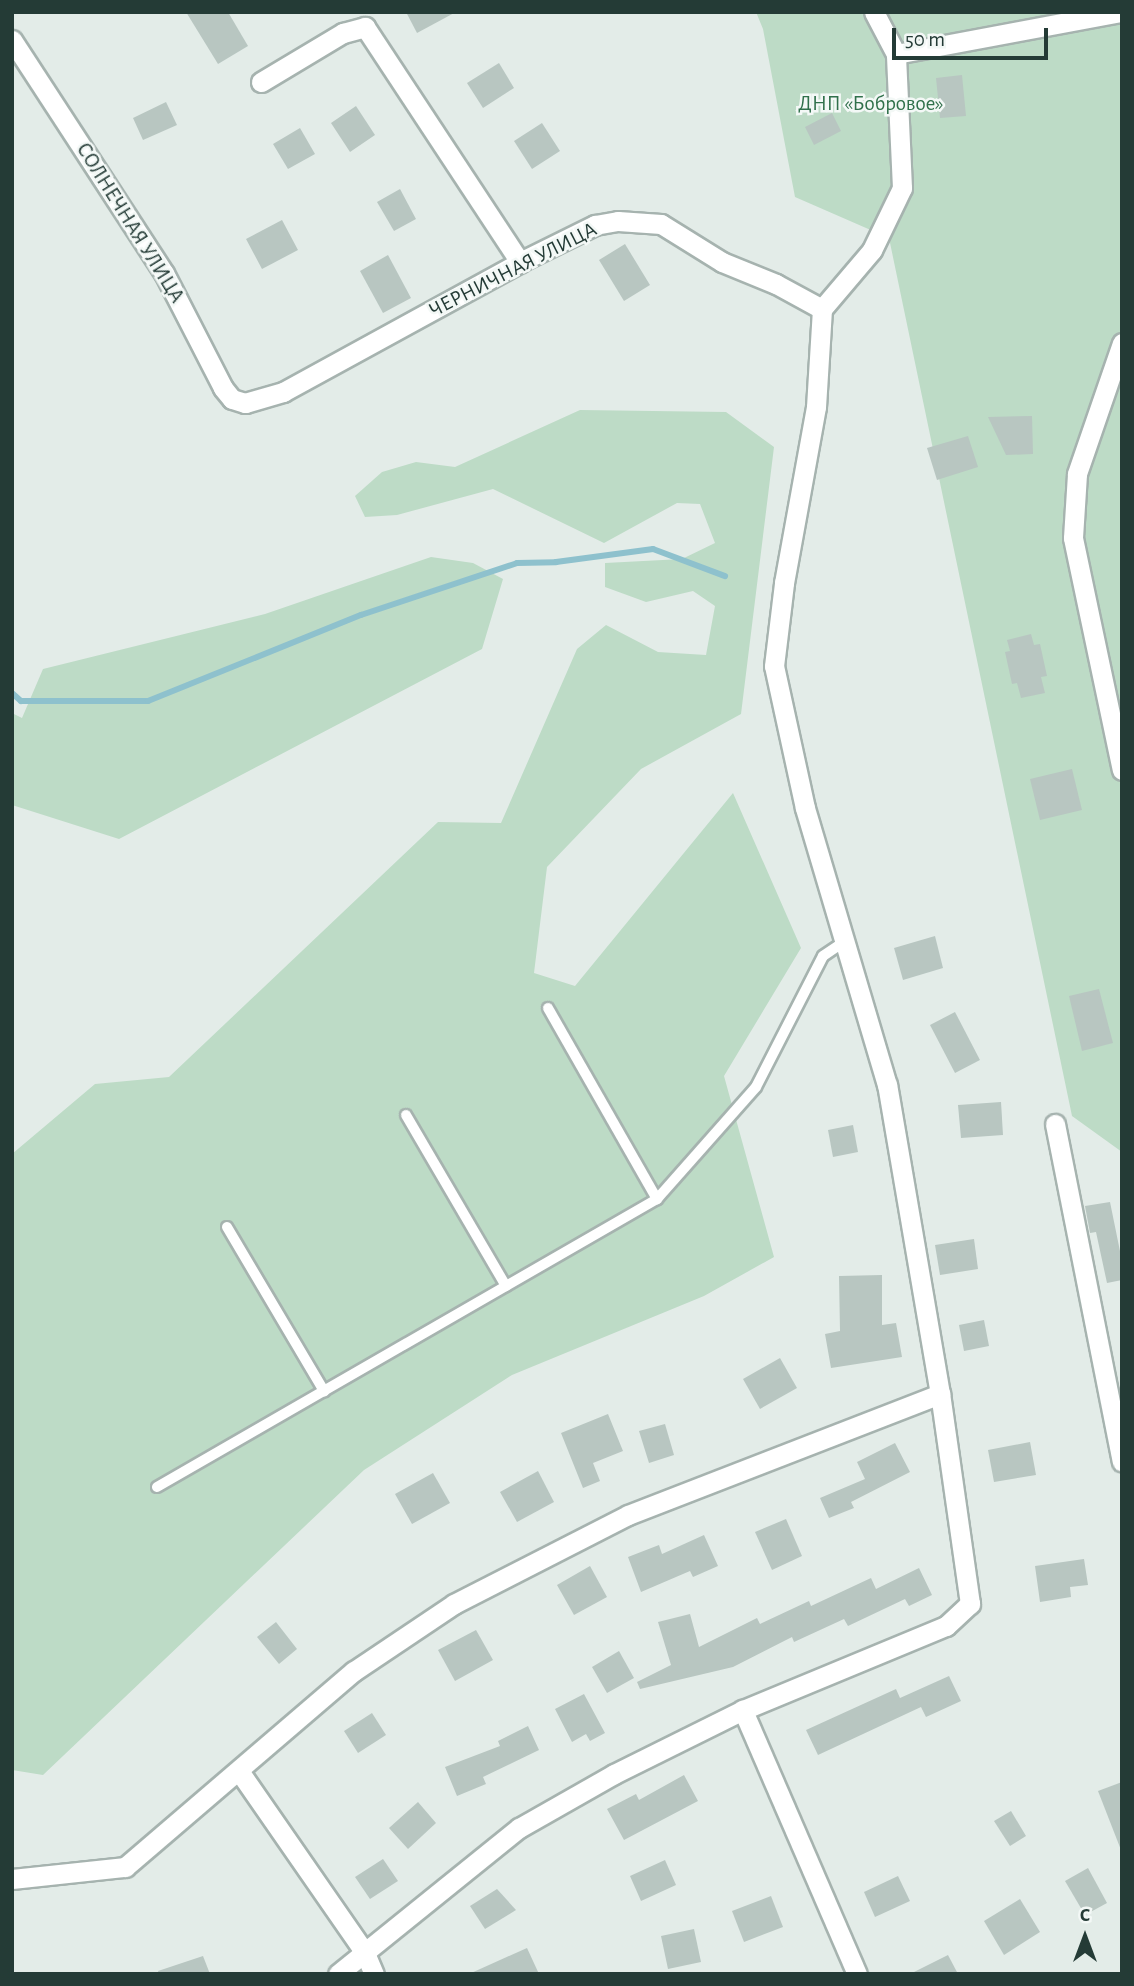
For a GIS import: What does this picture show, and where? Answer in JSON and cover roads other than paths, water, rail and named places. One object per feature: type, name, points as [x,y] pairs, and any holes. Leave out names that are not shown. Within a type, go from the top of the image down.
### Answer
[{"type":"street","points":[[338,1974],[519,1828],[614,1774],[743,1710],[946,1626],[971,1604],[940,1394],[887,1085],[805,808],[774,666],[784,583],[816,407],[822,309],[872,250],[902,188],[896,54],[874,12]]},
{"type":"street","points":[[896,54],[1121,12]]},
{"type":"street","points":[[261,82],[343,33],[365,27],[520,262]]},
{"type":"street","name":"СОЛНЕЧНАЯ УЛИЦА","points":[[12,40],[164,273],[223,388],[232,399],[245,403]]},
{"type":"street","name":"ЧЕРНИЧНАЯ УЛИЦА","points":[[245,403],[284,392],[520,262],[595,225],[618,221],[661,224],[722,262],[776,284],[822,309]]},
{"type":"street","points":[[1122,343],[1077,474],[1073,538],[1122,771]]},
{"type":"street","points":[[1055,1124],[1122,1461]]},
{"type":"street","points":[[12,1880],[125,1867],[354,1671],[454,1604],[628,1515],[940,1394]]},
{"type":"street","points":[[743,1710],[857,1974]]},
{"type":"street","points":[[239,1771],[365,1953],[374,1974]]},
{"type":"lane","points":[[157,1487],[657,1199],[756,1087],[823,956],[845,941]]},
{"type":"lane","points":[[548,1008],[657,1199]]},
{"type":"lane","points":[[406,1115],[506,1286]]},
{"type":"lane","points":[[227,1227],[324,1391]]},
{"type":"waterway","points":[[12,693],[21,701],[148,701],[361,615],[517,563],[556,562],[653,549],[725,576]]},
{"type":"park label","name":"ДНП «Бобровое»","points":[[871,104]]}]
